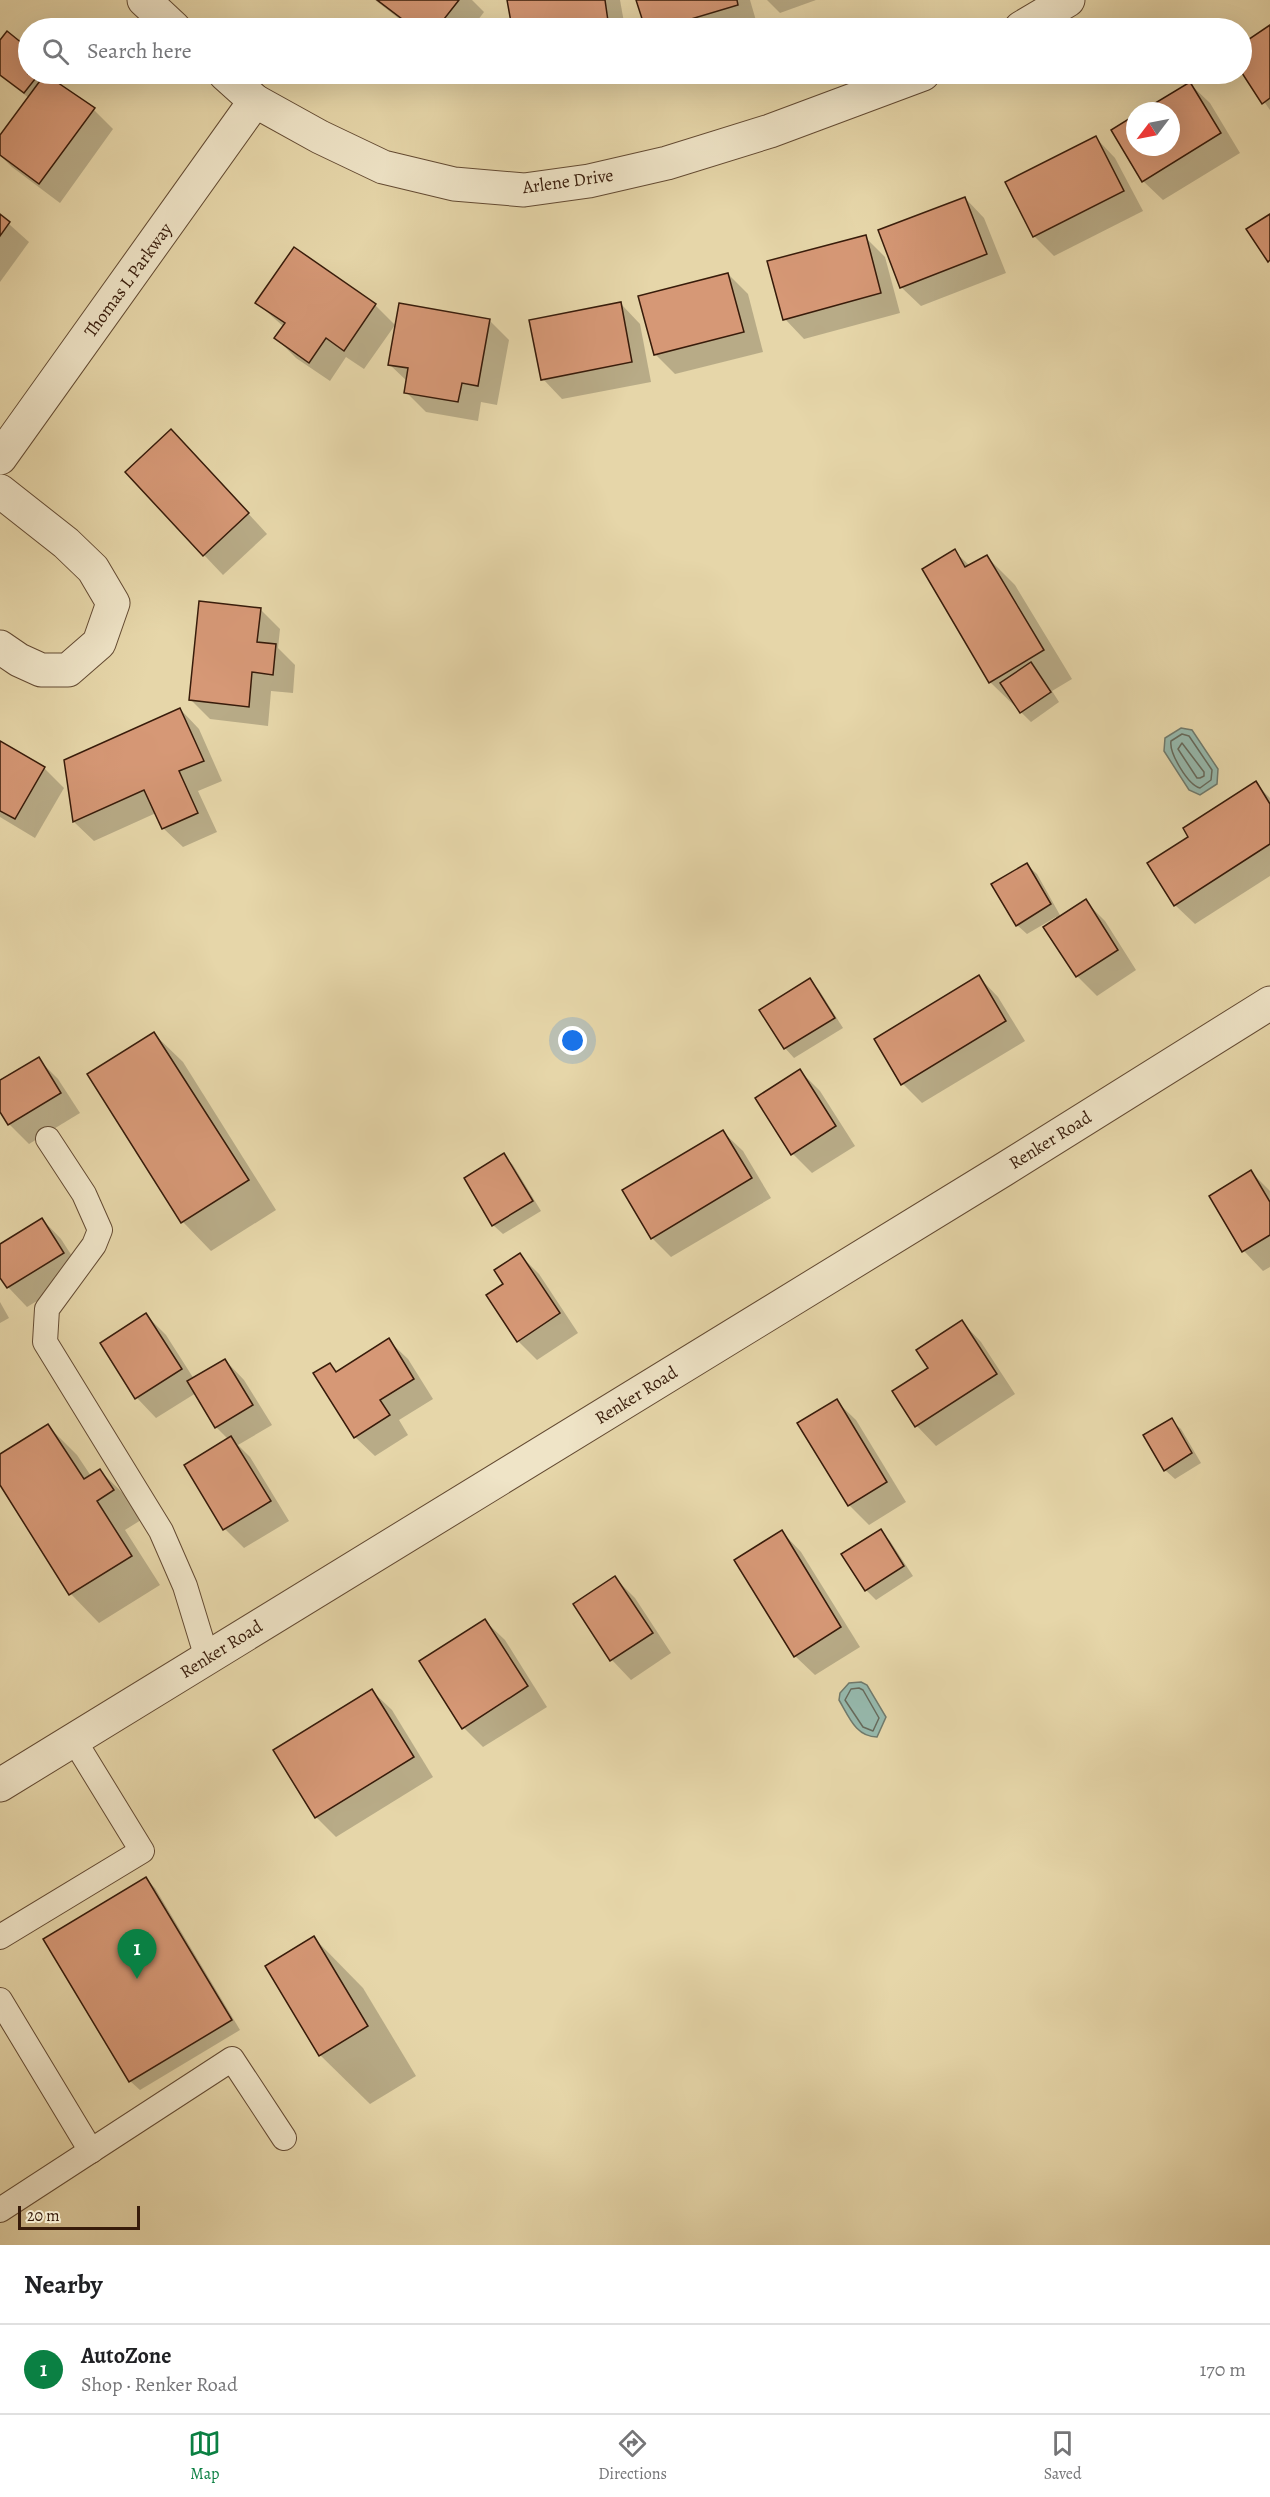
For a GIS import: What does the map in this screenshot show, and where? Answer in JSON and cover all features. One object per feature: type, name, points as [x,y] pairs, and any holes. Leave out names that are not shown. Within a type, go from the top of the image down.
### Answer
[{"type":"street","points":[[144,0],[163,18]]},
{"type":"street","points":[[1038,18],[1068,0]]},
{"type":"street","name":"Arlene Drive","points":[[236,84],[255,101],[320,137],[383,167],[454,184],[524,190],[589,181],[667,163],[770,131],[895,84]]},
{"type":"street","name":"Thomas L Parkway","points":[[0,458],[255,101]]},
{"type":"street","points":[[0,491],[66,543],[93,569],[113,603],[99,643],[68,670],[42,670],[19,660],[0,646]]},
{"type":"street","name":"Renker Road","points":[[0,1785],[972,1189],[1270,1003]]},
{"type":"lane","points":[[48,1139],[84,1194],[100,1230],[94,1245],[47,1309],[45,1342],[161,1531],[185,1586],[207,1658]]},
{"type":"lane","points":[[0,1937],[142,1851],[74,1740]]},
{"type":"lane","points":[[0,2000],[91,2151]]},
{"type":"lane","points":[[0,2210],[232,2059],[284,2139]]},
{"type":"water","points":[[1181,728],[1192,730],[1218,769],[1217,784],[1200,795],[1189,790],[1164,751],[1165,738]]},
{"type":"water","points":[[861,1682],[867,1685],[886,1717],[877,1737],[858,1730],[839,1700],[840,1693],[849,1683]]},
{"type":"building","points":[[377,0],[459,0],[445,18],[401,18]]},
{"type":"building","points":[[507,0],[605,0],[608,18],[510,18]]},
{"type":"building","points":[[636,0],[737,0],[738,5],[694,18],[642,18]]},
{"type":"building","points":[[1270,25],[1270,98],[1262,104],[1249,84],[1252,84],[1252,37]]},
{"type":"building","points":[[7,31],[18,40],[18,84],[31,84],[24,93],[0,75],[0,40]]},
{"type":"building","points":[[38,84],[60,84],[95,108],[39,184],[0,155],[0,135]]},
{"type":"building","points":[[1187,84],[1191,84],[1221,133],[1142,182],[1126,156],[1180,156],[1180,102],[1157,102]]},
{"type":"building","points":[[1126,121],[1126,155],[1111,130]]},
{"type":"building","points":[[1096,136],[1124,191],[1033,237],[1005,182]]},
{"type":"building","points":[[965,197],[987,254],[900,288],[878,230]]},
{"type":"building","points":[[0,214],[10,222],[0,236]]},
{"type":"building","points":[[1270,214],[1270,260],[1268,262],[1246,229]]},
{"type":"building","points":[[866,235],[881,293],[783,320],[767,261]]},
{"type":"building","points":[[294,247],[376,304],[344,351],[326,338],[309,363],[274,338],[285,323],[255,303]]},
{"type":"building","points":[[728,273],[744,332],[654,355],[638,296]]},
{"type":"building","points":[[621,302],[632,362],[541,380],[529,320]]},
{"type":"building","points":[[399,303],[490,319],[478,386],[462,383],[458,402],[404,393],[408,368],[388,365]]},
{"type":"building","points":[[171,429],[249,513],[203,556],[125,472]]},
{"type":"building","points":[[955,549],[965,567],[987,555],[1044,650],[989,683],[922,569]]},
{"type":"building","points":[[199,601],[261,608],[257,642],[276,644],[273,675],[252,672],[249,707],[189,700]]},
{"type":"building","points":[[1031,662],[1051,692],[1020,713],[1000,683]]},
{"type":"building","points":[[180,708],[204,761],[179,771],[198,813],[162,829],[144,790],[73,822],[64,760]]},
{"type":"building","points":[[0,741],[45,767],[15,819],[0,811]]},
{"type":"building","points":[[1256,781],[1270,804],[1270,844],[1174,906],[1147,863],[1188,837],[1183,828]]},
{"type":"building","points":[[1027,863],[1051,904],[1016,926],[991,884]]},
{"type":"building","points":[[1086,899],[1118,950],[1076,977],[1043,927]]},
{"type":"building","points":[[979,975],[1006,1021],[901,1085],[874,1039]]},
{"type":"building","points":[[810,978],[835,1018],[784,1049],[759,1010]]},
{"type":"building","points":[[154,1032],[249,1180],[181,1223],[87,1074]]},
{"type":"building","points":[[39,1057],[61,1093],[8,1125],[0,1112],[0,1080]]},
{"type":"building","points":[[800,1069],[836,1126],[791,1155],[755,1098]]},
{"type":"building","points":[[723,1130],[752,1178],[651,1239],[622,1190]]},
{"type":"building","points":[[504,1153],[533,1201],[492,1226],[464,1178]]},
{"type":"building","points":[[1251,1170],[1270,1202],[1270,1235],[1242,1252],[1209,1196]]},
{"type":"building","points":[[42,1218],[64,1253],[7,1288],[0,1278],[0,1244]]},
{"type":"building","points":[[520,1253],[560,1313],[517,1342],[486,1295],[503,1284],[494,1270]]},
{"type":"building","points":[[146,1313],[182,1369],[135,1399],[100,1343]]},
{"type":"building","points":[[962,1320],[997,1374],[915,1427],[892,1391],[928,1368],[916,1350]]},
{"type":"building","points":[[389,1338],[414,1379],[380,1400],[390,1415],[354,1438],[313,1373],[330,1363],[336,1372]]},
{"type":"building","points":[[225,1359],[253,1405],[215,1428],[187,1381]]},
{"type":"building","points":[[837,1399],[887,1482],[848,1506],[797,1423]]},
{"type":"building","points":[[1172,1418],[1192,1453],[1164,1471],[1143,1435]]},
{"type":"building","points":[[48,1424],[84,1479],[100,1469],[114,1490],[97,1501],[132,1556],[69,1595],[0,1485],[0,1454]]},
{"type":"building","points":[[231,1436],[271,1501],[223,1530],[184,1465]]},
{"type":"building","points":[[881,1529],[904,1566],[865,1591],[841,1554]]},
{"type":"building","points":[[782,1530],[841,1627],[794,1657],[734,1560]]},
{"type":"building","points":[[615,1576],[653,1633],[610,1661],[573,1604]]},
{"type":"building","points":[[485,1619],[528,1686],[462,1729],[419,1661]]},
{"type":"building","points":[[372,1689],[414,1757],[315,1818],[273,1750]]},
{"type":"building","points":[[146,1877],[232,2020],[129,2082],[43,1939]]},
{"type":"building","points":[[314,1936],[368,2026],[319,2056],[265,1966]]},
{"type":"place","name":"AutoZone","points":[[137,1979]]}]
